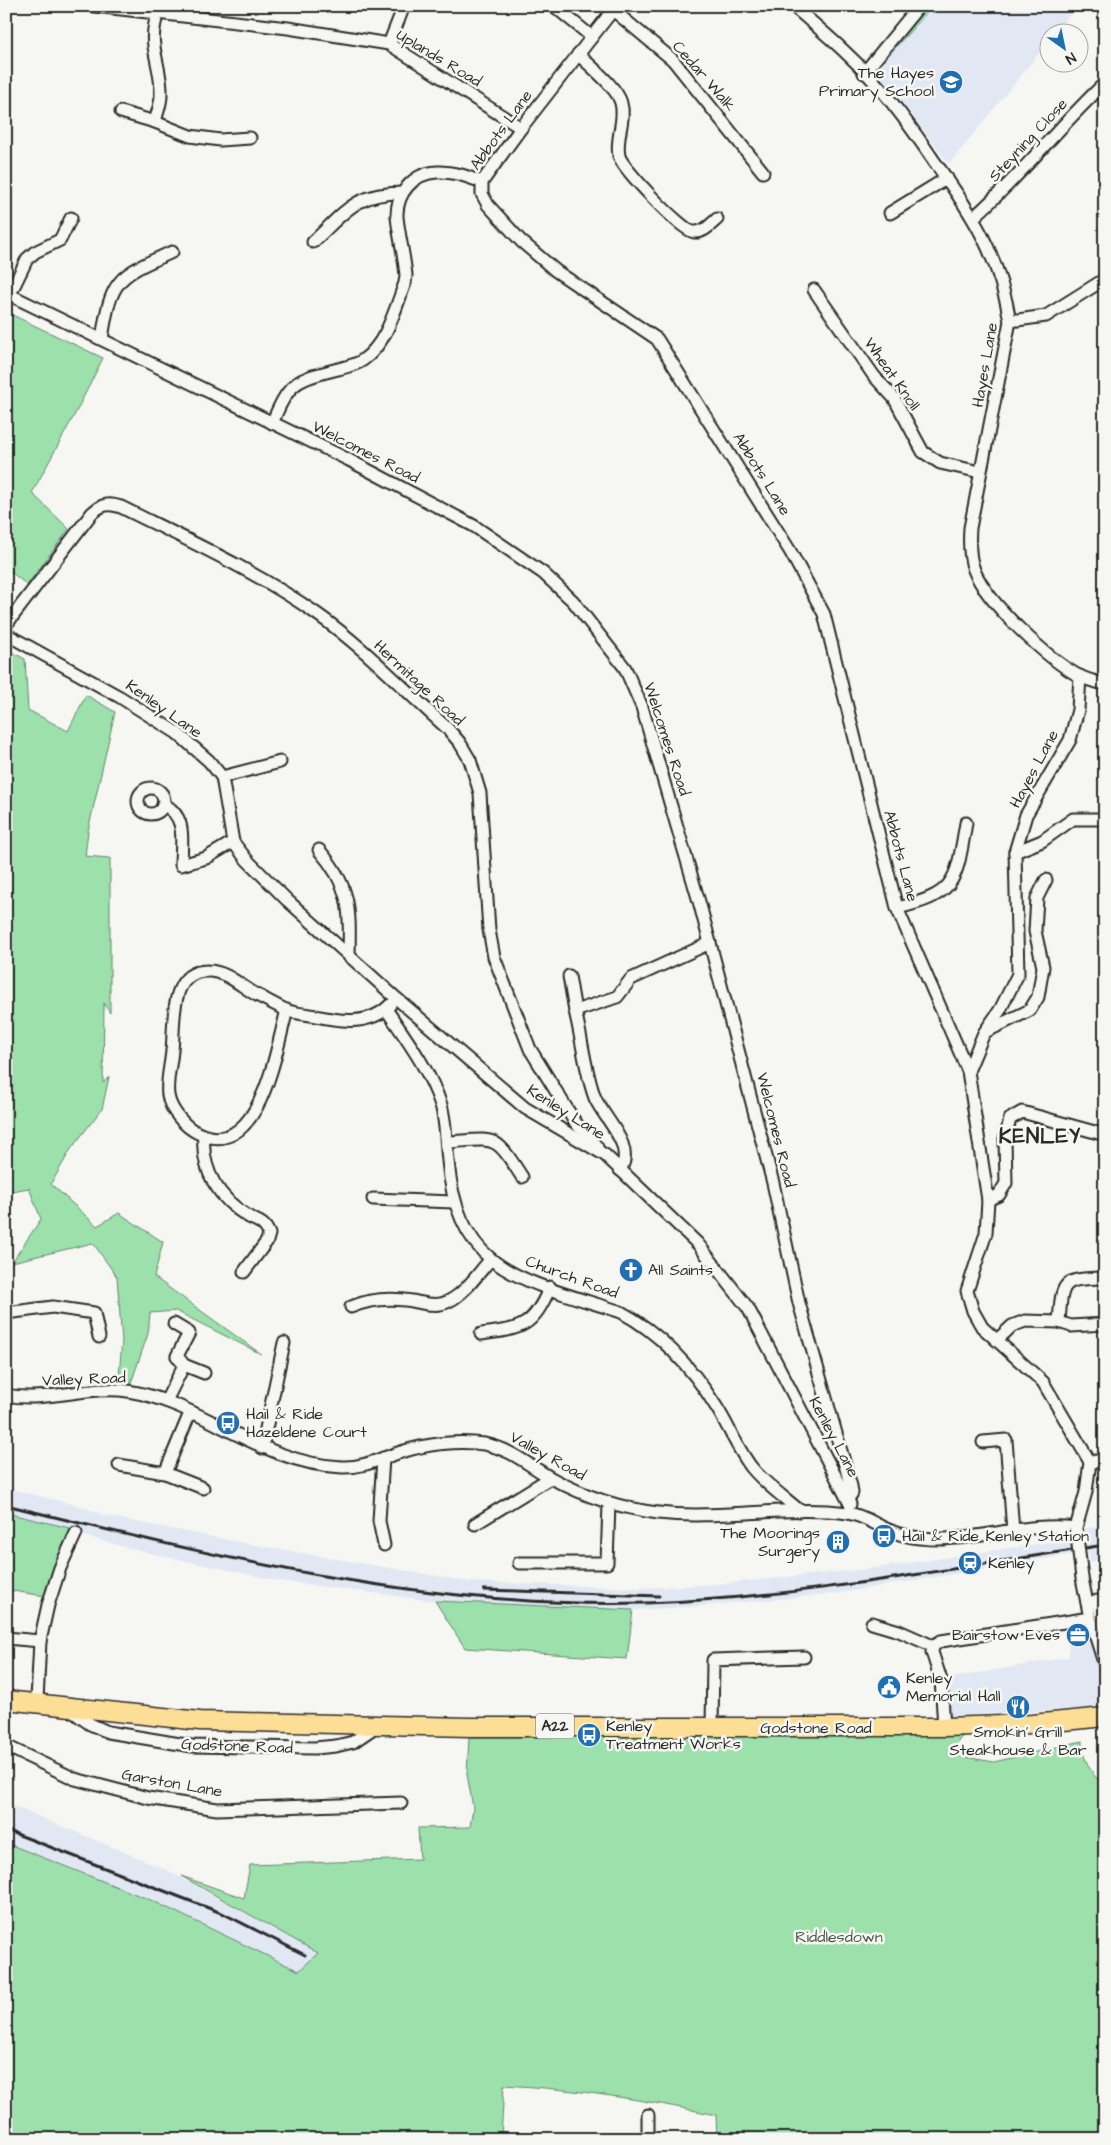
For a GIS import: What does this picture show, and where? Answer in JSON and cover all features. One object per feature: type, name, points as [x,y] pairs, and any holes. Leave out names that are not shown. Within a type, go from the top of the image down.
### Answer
[{"type":"highway","name":"Godstone Road","points":[[6,1700],[200,1721],[378,1725],[712,1728],[944,1727],[1032,1724],[1105,1717]]},
{"type":"street","name":"Uplands Road","points":[[94,6],[159,10],[389,44],[521,128]]},
{"type":"street","points":[[389,44],[404,6]]},
{"type":"street","points":[[554,6],[592,37]]},
{"type":"street","name":"Hayes Lane","points":[[793,6],[822,31],[888,97],[974,217],[988,245],[1006,299],[1010,321],[970,528],[969,546],[974,570],[996,606],[1057,661],[1080,676],[1078,710],[1070,740],[1026,815],[1015,852],[1018,974],[1000,1010],[984,1033],[968,1072]]},
{"type":"street","points":[[864,73],[919,6]]},
{"type":"street","name":"Abbots Lane","points":[[614,8],[521,128],[482,182],[482,194],[488,205],[521,240],[556,271],[657,339],[776,527],[824,614],[897,908],[968,1072]]},
{"type":"street","name":"Cedar Walk","points":[[614,8],[674,60],[763,172]]},
{"type":"street","points":[[155,122],[162,97],[160,76],[153,51],[154,30],[159,10]]},
{"type":"street","points":[[578,54],[616,93],[621,103],[619,146],[623,165],[680,225],[694,232],[705,229],[717,219]]},
{"type":"street","name":"Steyning Close","points":[[974,217],[1001,193],[1068,118],[1105,83]]},
{"type":"street","points":[[122,112],[155,122],[190,136],[220,140],[250,138]]},
{"type":"street","points":[[272,424],[281,402],[296,381],[362,360],[373,351],[386,332],[405,283],[406,275],[398,217],[402,193],[416,179],[435,172],[464,175],[482,182]]},
{"type":"street","points":[[890,213],[947,178]]},
{"type":"street","points":[[313,242],[358,201],[368,196],[402,193]]},
{"type":"street","points":[[8,293],[27,259],[35,252],[60,240],[71,218]]},
{"type":"street","points":[[102,339],[106,314],[114,289],[121,278],[130,270],[172,252]]},
{"type":"street","points":[[1010,321],[1046,316],[1105,279]]},
{"type":"street","name":"Wheat Knoll","points":[[814,290],[874,376],[894,398],[923,452],[940,463],[980,472]]},
{"type":"street","name":"Welcomes Road","points":[[8,293],[380,476],[474,526],[543,572],[573,601],[625,668],[635,688],[654,746],[710,943],[773,1183],[800,1303],[851,1486],[852,1493],[848,1499]]},
{"type":"street","name":"Hermitage Road","points":[[6,625],[92,513],[101,506],[109,504],[120,507],[261,578],[317,614],[340,632],[448,729],[460,743],[470,760],[480,793],[489,930],[494,957],[530,1049],[575,1122],[605,1155]]},
{"type":"street","name":"Kenley Lane","points":[[6,634],[120,696],[177,733],[209,762],[222,777],[233,842],[247,860],[287,900],[396,998],[525,1108],[605,1155],[698,1244],[748,1308],[848,1499],[850,1513]]},
{"type":"street","points":[[1080,676],[1105,684]]},
{"type":"street","points":[[222,777],[280,762]]},
{"type":"street","points":[[163,804],[172,808],[183,828],[182,865],[206,858],[233,842]]},
{"type":"street","points":[[1015,852],[1042,841],[1074,819],[1103,819]]},
{"type":"street","points":[[897,908],[930,900],[950,884],[958,866],[966,823]]},
{"type":"street","points":[[319,850],[336,868],[350,909],[349,956]]},
{"type":"street","points":[[984,1033],[1030,1010],[1038,997],[1043,967],[1035,931],[1036,898],[1046,880]]},
{"type":"street","points":[[575,1010],[617,997],[631,980],[710,943]]},
{"type":"street","points":[[287,1010],[263,1096],[255,1112],[239,1130],[217,1138],[204,1136],[184,1123],[168,1097],[173,1013],[182,984],[196,972],[214,971],[287,1010],[340,1021],[364,1020],[386,1009],[396,998]]},
{"type":"street","points":[[568,976],[595,1097],[614,1126],[624,1156],[620,1170]]},
{"type":"street","name":"Church Road","points":[[386,1009],[428,1072],[441,1106],[454,1202],[464,1226],[491,1259],[515,1274],[621,1312],[638,1321],[674,1351],[716,1407],[750,1466],[800,1511]]},
{"type":"street","points":[[968,1072],[988,1200],[986,1232],[967,1291],[973,1311],[982,1327],[1043,1382],[1090,1462],[1086,1492],[1076,1528],[1082,1578],[1090,1618],[1105,1666]]},
{"type":"street","points":[[988,1200],[999,1195],[1006,1183],[1005,1139],[1010,1119],[1022,1112],[1102,1134]]},
{"type":"street","points":[[204,1136],[202,1151],[215,1186],[231,1204],[262,1223],[269,1234],[267,1241],[244,1272]]},
{"type":"street","points":[[447,1142],[489,1139],[502,1146],[522,1177]]},
{"type":"street","points":[[373,1198],[454,1202]]},
{"type":"street","points":[[351,1307],[363,1302],[385,1299],[437,1305],[446,1303],[458,1296],[491,1259]]},
{"type":"street","points":[[1059,1322],[1062,1290],[1067,1284],[1076,1279],[1105,1278]]},
{"type":"street","points":[[481,1334],[510,1330],[529,1321],[541,1310],[550,1287]]},
{"type":"street","points":[[6,1313],[53,1307],[94,1313],[99,1337]]},
{"type":"street","points":[[997,1340],[1018,1322],[1059,1322],[1072,1326],[1105,1324]]},
{"type":"street","points":[[174,1324],[189,1333],[178,1356],[184,1365],[204,1373]]},
{"type":"street","points":[[262,1448],[284,1343]]},
{"type":"street","points":[[166,1401],[184,1365]]},
{"type":"street","name":"Valley Road","points":[[6,1395],[23,1398],[76,1392],[127,1391],[166,1401],[262,1448],[321,1465],[358,1466],[428,1446],[465,1442],[502,1448],[550,1478],[579,1493],[609,1504],[659,1513],[704,1515],[800,1511],[850,1513]]},
{"type":"street","points":[[165,1473],[190,1413]]},
{"type":"street","points":[[983,1442],[1006,1440],[1013,1531]]},
{"type":"street","points":[[382,1458],[379,1521],[384,1546]]},
{"type":"street","points":[[1090,1462],[1105,1460]]},
{"type":"street","points":[[119,1465],[165,1473],[203,1488]]},
{"type":"street","points":[[475,1524],[550,1478]]},
{"type":"street","points":[[519,1562],[607,1563],[609,1504]]},
{"type":"street","points":[[850,1513],[886,1529],[915,1537],[940,1539],[1052,1525],[1076,1528]]},
{"type":"street","points":[[33,1704],[37,1700],[40,1641],[51,1591],[76,1533]]},
{"type":"street","points":[[1087,1602],[1097,1601],[1105,1628]]},
{"type":"street","points":[[933,1646],[941,1642],[1090,1618]]},
{"type":"street","points":[[872,1623],[899,1631],[933,1646]]},
{"type":"street","points":[[6,1638],[40,1641]]},
{"type":"street","points":[[933,1646],[932,1652],[941,1680],[944,1727]]},
{"type":"street","points":[[712,1728],[713,1660],[804,1657]]},
{"type":"street","name":"Godstone Road","points":[[68,1708],[90,1724],[108,1732],[192,1746],[315,1748],[336,1746],[354,1742],[378,1725]]},
{"type":"street","name":"Garston Lane","points":[[6,1746],[75,1779],[148,1798],[217,1809],[401,1803]]},
{"type":"street","points":[[648,2115],[648,2139]]},
{"type":"shaded area","name":"The Hayes Primary School","points":[[933,6],[1077,6],[1064,22],[1038,22],[1038,54],[949,164],[891,87],[880,78],[877,68]]},
{"type":"shaded area","points":[[6,1488],[80,1506],[106,1516],[243,1543],[471,1582],[640,1588],[720,1584],[876,1568],[1070,1539],[1073,1554],[833,1594],[701,1606],[633,1610],[435,1601],[279,1581],[140,1551],[77,1534],[74,1529],[6,1513]]},
{"type":"shaded area","points":[[1105,1525],[1105,1558],[1090,1562],[1083,1529]]},
{"type":"shaded area","points":[[1091,1629],[1105,1671],[1105,1708],[947,1716],[945,1679],[1069,1657],[1069,1630]]},
{"type":"shaded area","points":[[6,1803],[167,1870],[318,1953],[299,1971],[153,1901],[6,1846]]},
{"type":"green space","points":[[927,6],[933,6],[877,68]]},
{"type":"green space","points":[[6,312],[103,358],[32,493],[69,529],[27,585],[6,568]]},
{"type":"green space","points":[[6,649],[25,659],[28,710],[68,731],[86,695],[115,712],[88,831],[85,856],[110,858],[110,1013],[104,1003],[103,1083],[109,1077],[102,1109],[71,1149],[51,1184],[97,1226],[119,1213],[163,1242],[154,1277],[261,1354],[176,1311],[150,1313],[148,1334],[130,1386],[118,1386],[122,1341],[117,1277],[93,1243],[12,1262],[41,1219],[29,1188],[6,1192]]},
{"type":"green space","points":[[6,1513],[74,1529],[46,1589],[45,1596],[6,1590]]},
{"type":"green space","points":[[435,1601],[633,1610],[627,1659],[465,1648]]},
{"type":"green space","name":"Riddlesdown","points":[[963,1735],[948,1754],[994,1762],[1082,1741],[1084,1756],[1093,1774],[1096,1778],[1105,1778],[1105,2139],[717,2139],[716,2115],[611,2096],[558,2089],[504,2085],[501,2139],[6,2139],[6,1843],[153,1901],[299,1971],[318,1953],[181,1876],[244,1898],[250,1865],[420,1859],[418,1828],[470,1827],[473,1808],[467,1774],[469,1737]]},
{"type":"railway","points":[[6,1505],[164,1543],[322,1576],[483,1598],[564,1603],[645,1603],[703,1600],[818,1589],[1105,1545]]},
{"type":"railway","points":[[484,1590],[659,1596]]},
{"type":"railway","points":[[6,1830],[224,1914],[305,1955]]},
{"type":"place","name":"The Hayes Primary School","points":[[951,82]]},
{"type":"place","name":"All Saints","points":[[631,1270]]},
{"type":"place","name":"Hail & Ride Hazeldene Court","points":[[228,1423]]},
{"type":"place","name":"Hail & Ride Kenley Station","points":[[884,1536]]},
{"type":"place","name":"The Moorings Surgery","points":[[838,1542]]},
{"type":"place","name":"Kenley","points":[[970,1563]]},
{"type":"place","name":"Bairstow Eves","points":[[1078,1635]]},
{"type":"place","name":"Kenley Memorial Hall","points":[[889,1687]]},
{"type":"place","name":"Smokin' Grill Steakhouse & Bar","points":[[1018,1707]]},
{"type":"place","name":"Kenley Treatment Works","points":[[589,1735]]},
{"type":"district","name":"KENLEY","points":[[1040,1136]]}]
